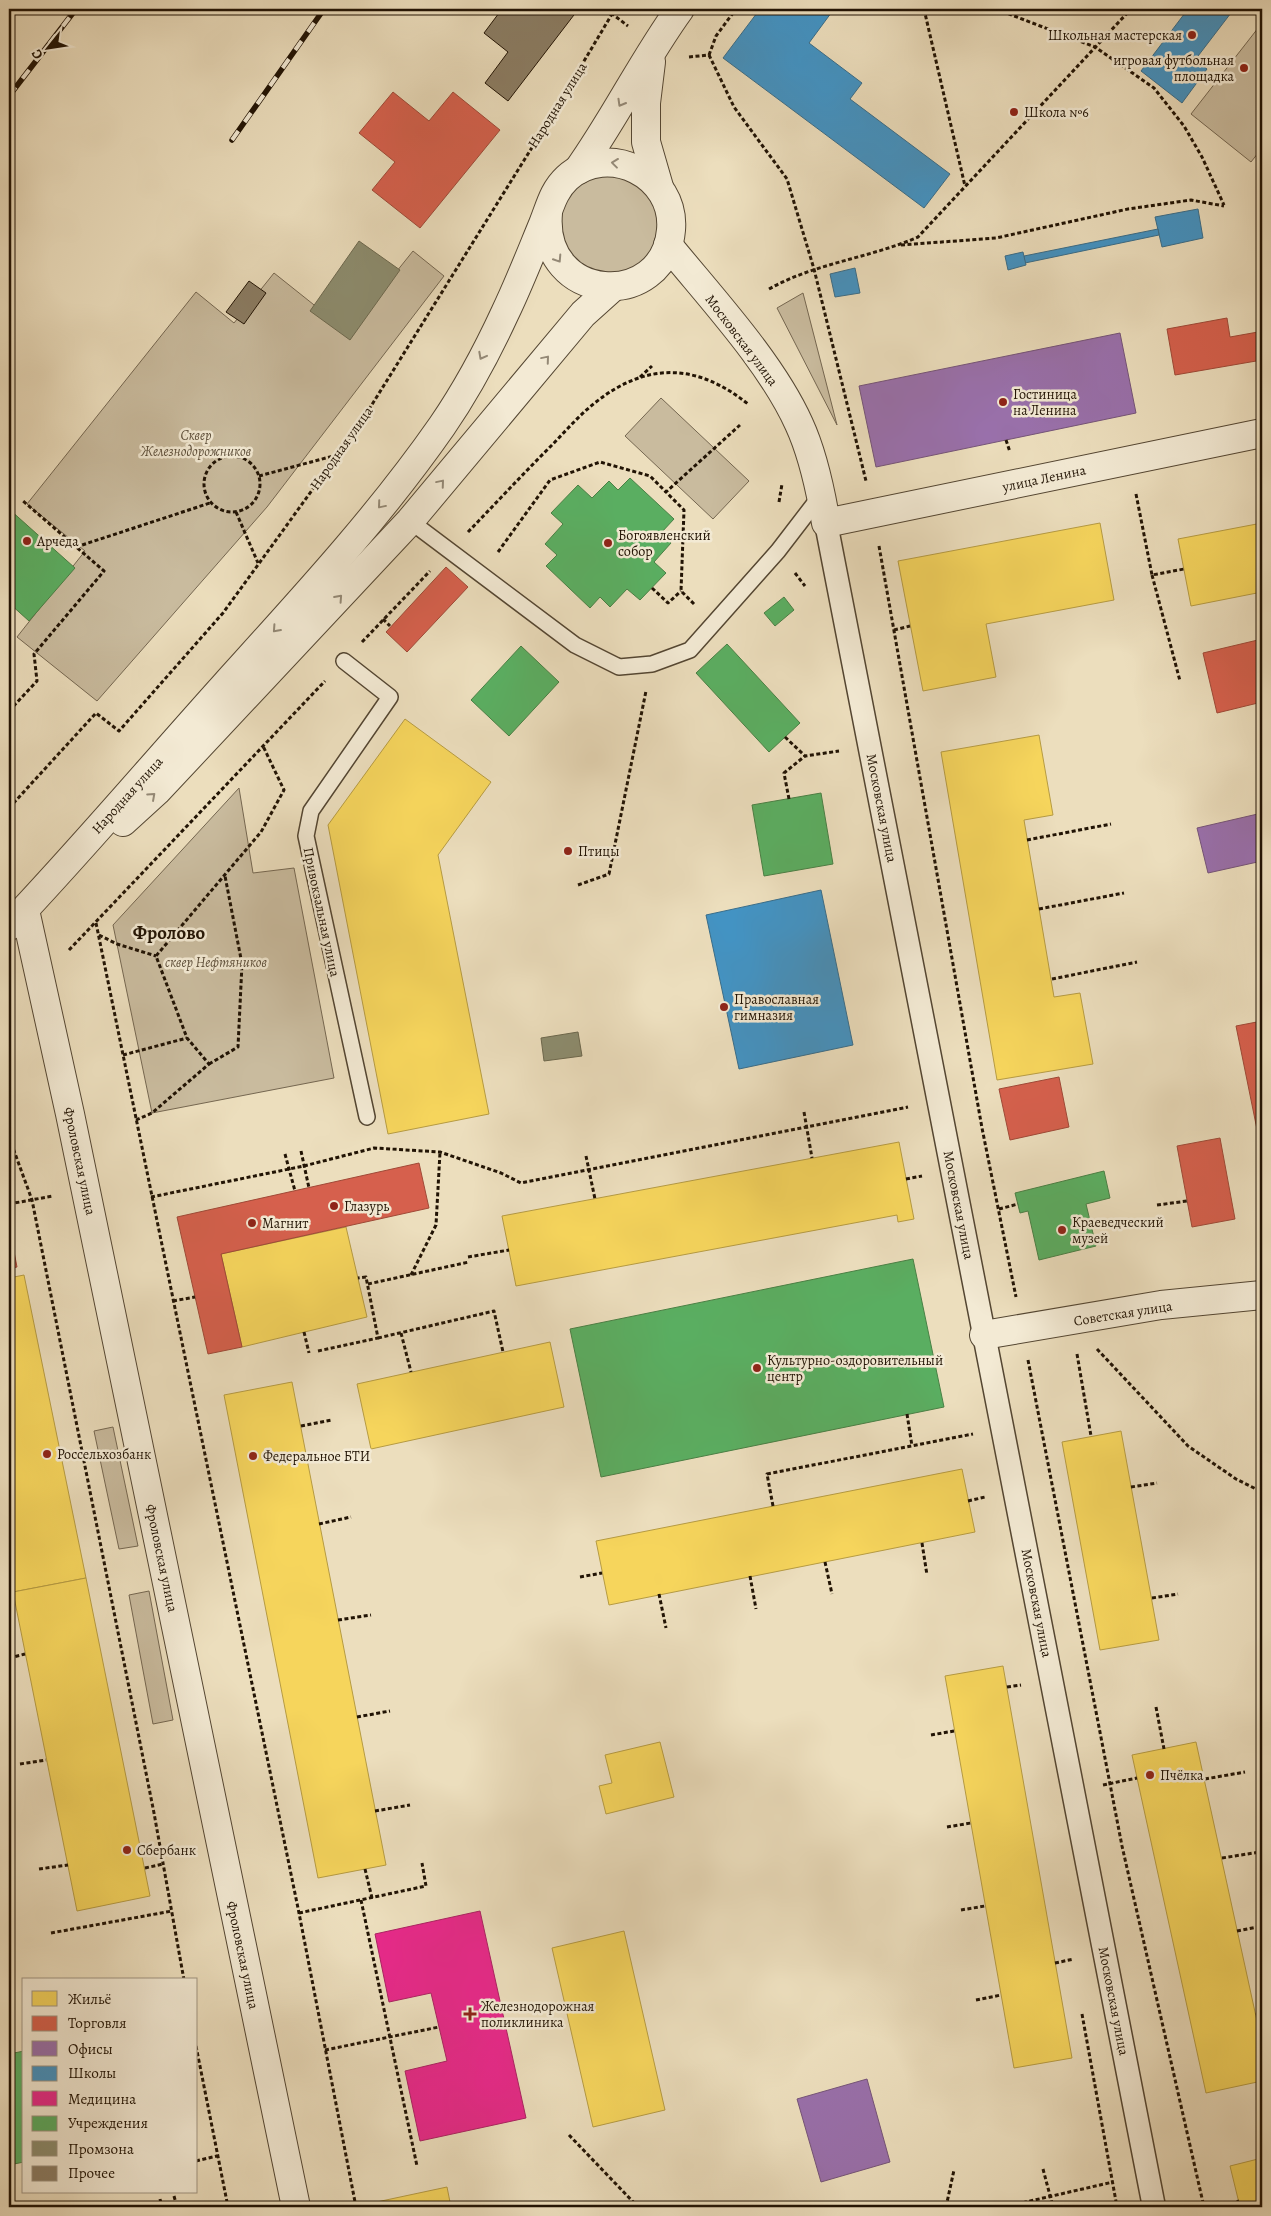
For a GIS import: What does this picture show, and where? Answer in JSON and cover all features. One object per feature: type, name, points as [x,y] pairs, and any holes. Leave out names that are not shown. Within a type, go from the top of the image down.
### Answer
[{"type":"street","points":[[654,45],[646,103],[646,142],[659,187],[666,200],[670,215],[668,245],[651,271],[633,282],[612,287],[587,283],[565,269],[550,243],[546,228],[548,213],[558,188],[578,170],[601,139],[654,45],[680,9]]},
{"type":"street","points":[[578,170],[604,162],[618,163],[633,167],[647,175],[659,187]]},
{"type":"street","name":"Народная улица","points":[[17,918],[284,619],[385,501],[411,467],[466,388],[505,313],[548,213]]},
{"type":"street","name":"Московская улица","points":[[668,245],[766,367],[799,424],[821,495],[1154,2207]]},
{"type":"street","name":"Народная улица","points":[[17,918],[158,791],[410,521],[583,314],[612,287]]},
{"type":"street","name":"улица Ленина","points":[[826,523],[1262,433]]},
{"type":"street","name":"Фроловская улица","points":[[17,918],[86,1191],[296,2207]]},
{"type":"street","name":"Советская улица","points":[[984,1335],[1161,1305],[1262,1295]]},
{"type":"lane","points":[[410,521],[575,645],[619,667],[652,664],[690,650],[778,551],[821,495]]},
{"type":"lane","name":"Привокзальная улица","points":[[344,661],[390,697],[311,811],[306,836],[367,1116]]},
{"type":"path","name":"Народная улица","points":[[9,808],[96,713],[119,731],[223,612],[358,427],[546,125],[615,9]]},
{"type":"path","points":[[736,9],[716,36],[709,55],[734,107],[787,179],[814,269],[874,514],[999,1209],[1018,1204]]},
{"type":"path","points":[[924,9],[965,186]]},
{"type":"path","points":[[899,245],[996,238],[1128,209],[1191,200],[1224,206],[1202,157],[1184,126],[1154,88],[1095,47],[996,9]]},
{"type":"path","points":[[769,289],[814,269],[899,245],[918,236],[1131,9]]},
{"type":"path","points":[[356,2207],[299,1913],[96,922],[383,619],[596,401],[639,378],[652,366]]},
{"type":"path","points":[[639,378],[668,371],[692,373],[736,394],[755,410]]},
{"type":"path","points":[[666,492],[740,425]]},
{"type":"path","points":[[259,476],[337,455]]},
{"type":"path","points":[[231,456],[240,457],[255,468],[259,476],[258,495],[253,503],[236,512],[218,509],[210,503],[203,486],[208,468],[214,462],[231,456]]},
{"type":"path","points":[[481,575],[550,480],[600,462],[650,476],[684,510],[681,591],[668,603],[652,588]]},
{"type":"path","points":[[778,508],[783,478]]},
{"type":"path","points":[[1135,491],[1152,575],[1180,681]]},
{"type":"path","points":[[9,711],[37,681],[34,654],[104,571],[23,501]]},
{"type":"path","points":[[76,546],[210,503]]},
{"type":"path","points":[[236,512],[258,564]]},
{"type":"path","points":[[1152,575],[1184,568]]},
{"type":"path","points":[[681,591],[714,623]]},
{"type":"path","points":[[383,619],[390,626]]},
{"type":"path","points":[[894,630],[910,626]]},
{"type":"path","points":[[578,885],[610,874],[652,664]]},
{"type":"path","points":[[785,737],[806,756]]},
{"type":"path","points":[[156,956],[261,832],[284,790],[263,746]]},
{"type":"path","points":[[788,799],[784,773],[806,756],[840,750]]},
{"type":"path","points":[[1027,840],[1111,824]]},
{"type":"path","points":[[136,1120],[152,1113],[209,1064],[238,1047],[242,964],[225,876]]},
{"type":"path","points":[[1039,909],[1124,893]]},
{"type":"path","points":[[98,934],[117,944],[156,956]]},
{"type":"path","points":[[156,956],[187,1038],[209,1064]]},
{"type":"path","points":[[1052,979],[1137,962]]},
{"type":"path","points":[[123,1055],[187,1038]]},
{"type":"path","points":[[151,1197],[304,1166],[374,1148],[440,1152],[501,1173],[521,1184],[911,1107]]},
{"type":"path","points":[[804,1112],[812,1158]]},
{"type":"path","points":[[9,1137],[32,1200],[163,1864],[184,1978]]},
{"type":"path","points":[[301,1151],[309,1188]]},
{"type":"path","points":[[411,1275],[436,1225],[440,1152]]},
{"type":"path","points":[[285,1154],[295,1191]]},
{"type":"path","points":[[586,1156],[595,1199]]},
{"type":"path","points":[[906,1179],[930,1175]]},
{"type":"path","points":[[9,1204],[86,1191]]},
{"type":"path","points":[[1157,1205],[1188,1201]]},
{"type":"path","points":[[368,1284],[509,1250]]},
{"type":"path","points":[[358,1278],[366,1277],[378,1338]]},
{"type":"path","points":[[173,1301],[195,1297]]},
{"type":"path","points":[[318,1351],[494,1311],[503,1352]]},
{"type":"path","points":[[1072,1321],[1091,1436]]},
{"type":"path","points":[[1072,1321],[1188,1446],[1236,1479],[1262,1492]]},
{"type":"path","points":[[304,1332],[309,1353]]},
{"type":"path","points":[[401,1333],[411,1372]]},
{"type":"path","points":[[907,1414],[912,1446]]},
{"type":"path","points":[[301,1426],[332,1420]]},
{"type":"path","points":[[1040,1421],[1122,1846],[1204,2207]]},
{"type":"path","points":[[773,1506],[767,1474],[1003,1428]]},
{"type":"path","points":[[1131,1486],[1157,1483]]},
{"type":"path","points":[[319,1524],[351,1518]]},
{"type":"path","points":[[922,1543],[927,1575]]},
{"type":"path","points":[[825,1562],[832,1594]]},
{"type":"path","points":[[580,1577],[602,1572]]},
{"type":"path","points":[[750,1576],[756,1610]]},
{"type":"path","points":[[659,1594],[666,1628]]},
{"type":"path","points":[[1152,1598],[1178,1594]]},
{"type":"path","points":[[338,1620],[371,1615]]},
{"type":"path","points":[[9,1658],[25,1654]]},
{"type":"path","points":[[1156,1707],[1164,1748]]},
{"type":"path","points":[[357,1717],[390,1711]]},
{"type":"path","points":[[931,1735],[954,1731]]},
{"type":"path","points":[[20,1764],[46,1760]]},
{"type":"path","points":[[1205,1779],[1245,1772]]},
{"type":"path","points":[[375,1811],[410,1805]]},
{"type":"path","points":[[947,1827],[971,1823]]},
{"type":"path","points":[[1222,1858],[1260,1852]]},
{"type":"path","points":[[299,1913],[426,1886],[422,1863]]},
{"type":"path","points":[[145,1868],[163,1864]]},
{"type":"path","points":[[39,1869],[68,1865]]},
{"type":"path","points":[[365,1869],[372,1898]]},
{"type":"path","points":[[362,1900],[417,2166]]},
{"type":"path","points":[[961,1910],[985,1906]]},
{"type":"path","points":[[51,1933],[172,1911]]},
{"type":"path","points":[[1237,1931],[1262,1926]]},
{"type":"path","points":[[976,2000],[1001,1995]]},
{"type":"path","points":[[1256,2015],[1262,2014]]},
{"type":"path","points":[[326,2050],[439,2027]]},
{"type":"path","points":[[198,2056],[228,2207]]},
{"type":"path","points":[[569,2135],[638,2207]]},
{"type":"path","points":[[198,2161],[218,2156]]},
{"type":"path","points":[[1043,2169],[1053,2207]]},
{"type":"path","points":[[946,2207],[945,2204],[954,2170]]},
{"type":"path","points":[[1004,2207],[1113,2182]]},
{"type":"path","points":[[174,2196],[177,2207]]},
{"type":"path","points":[[160,2199],[162,2207]]},
{"type":"path","points":[[1218,2207],[1239,2201]]},
{"type":"green space","name":"игровая футбольная площадка","points":[[1262,23],[1262,148],[1251,162],[1191,114]]},
{"type":"green space","points":[[601,172],[633,177],[662,215],[649,260],[620,275],[589,271],[565,250],[559,218],[572,188]]},
{"type":"green space","name":"Сквер Железнодорожников","points":[[413,251],[444,276],[267,507],[97,701],[17,637],[85,551],[27,504],[196,292],[234,323],[274,273],[348,332]]},
{"type":"green space","points":[[803,293],[837,425],[777,308]]},
{"type":"green space","points":[[661,398],[749,481],[713,519],[625,436]]},
{"type":"green space","name":"сквер Нефтяников","points":[[239,788],[253,873],[294,868],[334,1078],[152,1113],[113,925]]},
{"type":"green space","points":[[113,1427],[138,1546],[119,1549],[94,1431]]},
{"type":"green space","points":[[149,1591],[173,1720],[153,1724],[129,1595]]},
{"type":"building: Жильё","points":[[1259,493],[1262,493],[1262,512]]},
{"type":"building: Жильё","points":[[1100,523],[1114,600],[986,624],[996,677],[923,691],[898,561]]},
{"type":"building: Жильё","points":[[1262,523],[1262,592],[1191,606],[1178,539]]},
{"type":"building: Жильё","points":[[405,719],[491,782],[438,855],[489,1114],[388,1134],[328,825]]},
{"type":"building: Жильё","points":[[1039,735],[1053,815],[1024,820],[1054,997],[1080,993],[1093,1064],[997,1080],[941,752]]},
{"type":"building: Жильё","points":[[899,1142],[914,1219],[898,1222],[897,1215],[516,1286],[502,1216]]},
{"type":"building: Жильё","points":[[346,1227],[367,1317],[242,1347],[221,1254]]},
{"type":"building: Жильё","points":[[24,1275],[86,1578],[13,1592],[9,1572],[9,1278]]},
{"type":"building: Жильё","points":[[550,1342],[564,1407],[371,1449],[357,1384]]},
{"type":"building: Жильё","points":[[292,1382],[386,1865],[318,1878],[224,1395]]},
{"type":"building: Жильё","points":[[1121,1431],[1159,1640],[1100,1650],[1062,1442]]},
{"type":"building: Жильё","points":[[962,1469],[975,1532],[609,1605],[596,1541]]},
{"type":"building: Жильё","points":[[86,1578],[150,1896],[77,1911],[13,1592]]},
{"type":"building: Жильё","points":[[1003,1666],[1072,2058],[1014,2068],[945,1676]]},
{"type":"building: Жильё","points":[[660,1742],[674,1797],[606,1814],[599,1786],[612,1783],[605,1755]]},
{"type":"building: Жильё","points":[[1196,1742],[1262,2044],[1262,2081],[1206,2093],[1132,1755]]},
{"type":"building: Жильё","points":[[624,1931],[665,2110],[593,2127],[552,1948]]},
{"type":"building: Жильё","points":[[1262,2158],[1262,2207],[1240,2207],[1230,2166]]},
{"type":"building: Жильё","points":[[447,2187],[451,2207],[373,2207],[372,2203]]},
{"type":"building: Торговля","points":[[393,92],[429,121],[453,92],[500,130],[420,228],[372,190],[395,162],[359,133]]},
{"type":"building: Торговля","points":[[1227,318],[1230,337],[1258,332],[1262,360],[1175,375],[1167,329]]},
{"type":"building: Торговля","points":[[446,567],[468,587],[407,652],[386,632]]},
{"type":"building: Торговля","points":[[1262,639],[1262,702],[1217,713],[1203,653]]},
{"type":"building: Торговля","points":[[1262,1021],[1262,1154],[1236,1026]]},
{"type":"building: Торговля","points":[[1059,1077],[1069,1127],[1010,1140],[999,1089]]},
{"type":"building: Торговля","points":[[1220,1138],[1235,1219],[1192,1227],[1177,1146]]},
{"type":"building: Торговля","points":[[419,1163],[429,1208],[221,1254],[242,1347],[208,1354],[177,1217]]},
{"type":"building: Торговля","points":[[9,1226],[17,1267],[9,1269]]},
{"type":"building: Офисы","points":[[1120,333],[1136,413],[876,467],[859,386]]},
{"type":"building: Офисы","points":[[1262,813],[1262,861],[1208,873],[1197,828]]},
{"type":"building: Офисы","points":[[867,2079],[890,2162],[821,2182],[797,2099]]},
{"type":"building: Школы","points":[[760,9],[834,9],[809,43],[862,83],[850,99],[950,174],[924,208],[723,58]]},
{"type":"building: Школы","name":"Школьная мастерская","points":[[1188,9],[1234,9],[1195,60],[1207,69],[1182,103],[1141,71]]},
{"type":"building: Школы","points":[[1198,209],[1203,238],[1162,247],[1155,217]]},
{"type":"building: Школы","points":[[1158,229],[1159,235],[1025,263],[1024,256]]},
{"type":"building: Школы","points":[[1023,252],[1026,265],[1008,270],[1005,256]]},
{"type":"building: Школы","points":[[855,268],[860,293],[835,297],[830,274]]},
{"type":"building: Школы","name":"Православная гимназия","points":[[821,890],[853,1045],[739,1069],[706,915]]},
{"type":"building: Медицина","name":"Железнодорожная поликлиника","points":[[480,1911],[526,2118],[420,2141],[405,2071],[447,2061],[431,1993],[389,2002],[375,1934]]},
{"type":"building: Учреждения","name":"Богоявленский собор","points":[[630,478],[674,519],[661,533],[671,543],[654,562],[666,573],[640,600],[627,589],[610,607],[600,597],[590,608],[546,566],[557,555],[545,544],[563,524],[551,513],[578,485],[592,498],[609,481],[618,490]]},
{"type":"building: Учреждения","name":"Арчеда","points":[[9,509],[75,568],[29,621],[9,603]]},
{"type":"building: Учреждения","points":[[784,597],[794,610],[775,626],[764,613]]},
{"type":"building: Учреждения","points":[[727,644],[800,723],[769,752],[696,673]]},
{"type":"building: Учреждения","points":[[521,646],[559,682],[509,736],[471,700]]},
{"type":"building: Учреждения","points":[[821,793],[833,864],[764,876],[752,805]]},
{"type":"building: Учреждения","name":"Краеведческий музей","points":[[1104,1171],[1110,1198],[1086,1204],[1096,1246],[1039,1260],[1028,1211],[1020,1213],[1015,1193]]},
{"type":"building: Учреждения","name":"Культурно-оздоровительный центр","points":[[913,1259],[944,1407],[601,1477],[570,1329]]},
{"type":"building: Учреждения","points":[[22,2051],[22,2162],[9,2165],[9,2054]]},
{"type":"building: Промзона","points":[[359,241],[400,270],[350,340],[310,311]]},
{"type":"building: Промзона","points":[[578,1032],[582,1056],[544,1061],[541,1038]]},
{"type":"building: Прочее","points":[[502,9],[574,9],[577,11],[508,101],[485,83],[508,52],[484,33]]},
{"type":"building: Прочее","points":[[249,281],[266,293],[244,324],[226,312]]},
{"type":"railway","points":[[9,96],[76,9]]},
{"type":"railway","points":[[232,140],[324,9]]},
{"type":"place","name":"Школьная мастерская","points":[[1192,35]]},
{"type":"place","name":"игровая футбольная площадка","points":[[1244,68]]},
{"type":"place","name":"Школа №6","points":[[1014,112]]},
{"type":"place","name":"Гостиница на Ленина","points":[[1003,402]]},
{"type":"place","name":"Арчеда","points":[[27,541]]},
{"type":"place","name":"Богоявленский собор","points":[[608,543]]},
{"type":"place","name":"Птицы","points":[[568,851]]},
{"type":"place","name":"Православная гимназия","points":[[724,1007]]},
{"type":"place","name":"Глазурь","points":[[334,1206]]},
{"type":"place","name":"Магнит","points":[[252,1223]]},
{"type":"place","name":"Краеведческий музей","points":[[1062,1230]]},
{"type":"place","name":"Культурно-оздоровительный центр","points":[[757,1368]]},
{"type":"place","name":"Россельхозбанк","points":[[47,1454]]},
{"type":"place","name":"Федеральное БТИ","points":[[253,1456]]},
{"type":"place","name":"Пчёлка","points":[[1150,1775]]},
{"type":"place","name":"Сбербанк","points":[[127,1850]]},
{"type":"place","name":"Железнодорожная поликлиника","points":[[470,2014]]},
{"type":"district","name":"Фролово","points":[[169,932]]}]
